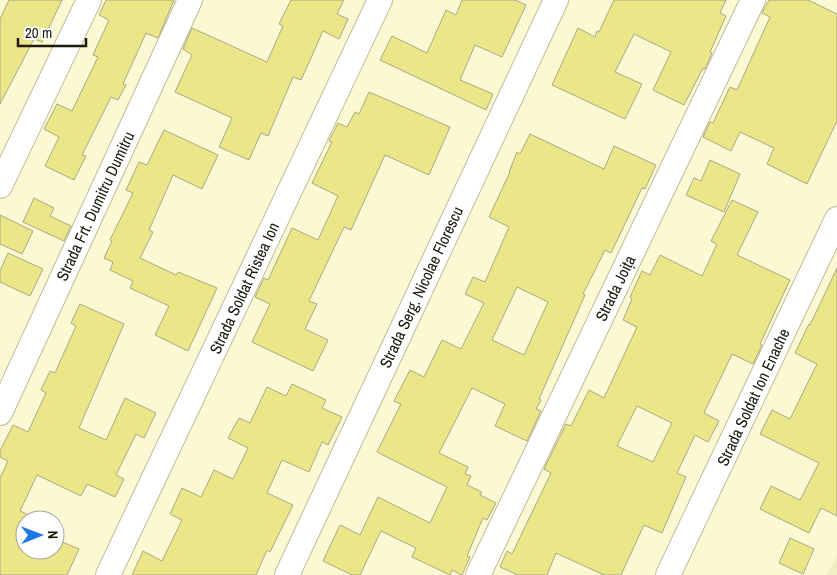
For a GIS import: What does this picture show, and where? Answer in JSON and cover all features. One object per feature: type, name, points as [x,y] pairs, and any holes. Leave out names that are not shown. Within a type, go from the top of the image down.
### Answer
[{"type":"street","points":[[0,186],[89,0]]},
{"type":"street","name":"Strada Frt. Dumitru Dumitru","points":[[0,413],[190,0]]},
{"type":"street","name":"Strada Soldat Ristea Ion","points":[[108,575],[380,0]]},
{"type":"street","name":"Strada Serg. Nicolae Florescu","points":[[287,575],[556,0]]},
{"type":"street","name":"Strada Joița","points":[[478,575],[753,0]]},
{"type":"street","name":"Strada Soldat Ion Enache","points":[[668,575],[837,219]]},
{"type":"shaded area","points":[[837,554],[837,575],[827,575]]},
{"type":"building","points":[[9,0],[62,0],[42,42],[34,39],[0,104],[0,19]]},
{"type":"building","points":[[106,0],[174,0],[158,38],[146,33],[123,84],[126,85],[118,100],[111,97],[82,155],[86,156],[74,180],[45,166],[59,137],[44,129],[57,104],[72,111],[98,57],[93,55],[109,20],[99,15]]},
{"type":"building","points":[[291,0],[344,0],[337,14],[348,19],[339,39],[323,31],[301,80],[293,77],[268,136],[261,133],[249,160],[219,147],[232,118],[175,92],[192,55],[183,49],[192,28],[267,62],[283,26],[279,24]]},
{"type":"building","points":[[462,0],[515,0],[526,5],[502,57],[475,45],[460,80],[493,94],[486,110],[380,60],[392,36],[427,53],[446,10],[456,15]]},
{"type":"building","points":[[614,0],[726,0],[720,13],[726,16],[710,52],[712,53],[684,105],[653,90],[671,52],[634,34],[615,72],[642,84],[625,119],[552,85],[578,28],[595,37]]},
{"type":"building","points":[[769,0],[808,0],[837,14],[837,121],[807,184],[767,164],[774,148],[740,132],[731,151],[703,137],[710,122],[713,123],[730,87],[737,90],[770,17],[762,13]]},
{"type":"building","points":[[369,92],[450,127],[429,175],[385,155],[351,230],[344,227],[309,301],[317,304],[305,329],[328,340],[313,371],[252,342],[270,304],[255,297],[264,278],[268,280],[292,228],[318,240],[338,196],[312,183],[332,142],[329,141],[338,123],[347,127],[355,112],[359,114]]},
{"type":"building","points":[[164,130],[218,155],[202,189],[173,175],[149,230],[153,232],[140,258],[176,275],[178,272],[217,288],[188,351],[155,335],[169,306],[130,288],[133,281],[110,270],[113,262],[104,258],[112,241],[110,240],[133,193],[126,190],[139,162],[147,165]]},
{"type":"building","points":[[530,134],[604,169],[614,146],[656,165],[645,189],[642,188],[611,253],[605,250],[583,294],[585,295],[539,399],[541,400],[536,409],[541,411],[527,441],[495,426],[505,404],[472,388],[439,453],[468,467],[465,474],[471,476],[467,485],[482,492],[480,495],[496,503],[487,520],[483,518],[467,556],[470,557],[462,575],[452,570],[450,575],[412,557],[416,548],[381,531],[360,575],[352,575],[323,561],[340,525],[360,535],[378,497],[430,523],[447,487],[377,452],[401,404],[394,401],[410,370],[424,377],[442,340],[461,349],[484,303],[465,294],[473,277],[485,282],[509,227],[489,217],[517,152],[520,154]],"holes":[[[517,287],[548,302],[524,355],[492,340]]]},
{"type":"building","points":[[710,160],[740,174],[724,212],[686,195],[694,178],[701,181]]},
{"type":"building","points":[[34,198],[54,208],[50,216],[71,226],[64,241],[23,222]]},
{"type":"building","points":[[732,200],[758,212],[737,255],[790,280],[760,344],[762,345],[753,364],[732,354],[704,413],[719,421],[708,442],[695,435],[677,473],[686,477],[662,533],[644,525],[621,575],[604,575],[556,553],[547,575],[518,575],[500,567],[507,551],[512,554],[551,473],[544,469],[566,424],[571,426],[589,390],[604,398],[637,327],[623,320],[632,299],[630,297],[642,271],[650,275],[660,255],[702,276],[717,244],[711,241]],"holes":[[[637,406],[672,423],[653,462],[617,446]]]},
{"type":"building","points":[[0,215],[33,231],[22,254],[0,244]]},
{"type":"building","points":[[8,253],[43,269],[30,296],[0,282],[0,271]]},
{"type":"building","points":[[837,268],[837,516],[821,508],[809,533],[760,509],[771,486],[800,500],[819,463],[760,434],[772,410],[790,419],[817,364],[795,353]]},
{"type":"building","points":[[80,304],[124,324],[79,428],[106,440],[125,398],[156,413],[144,438],[136,434],[116,475],[124,479],[115,497],[87,484],[81,496],[37,475],[20,510],[15,510],[15,560],[65,560],[65,543],[79,549],[67,575],[0,575],[0,478],[8,461],[0,457],[0,451],[13,425],[28,432],[46,393],[41,390],[50,371],[55,373],[76,326],[71,323]]},
{"type":"building","points":[[292,384],[326,400],[322,408],[342,417],[328,445],[322,442],[309,472],[282,460],[267,493],[293,505],[270,552],[267,550],[256,575],[132,575],[143,551],[162,561],[182,520],[170,514],[182,488],[201,497],[214,470],[233,479],[248,448],[228,438],[239,418],[250,423],[267,387],[286,396]]},
{"type":"building","points":[[790,538],[814,549],[803,574],[779,563]]}]
